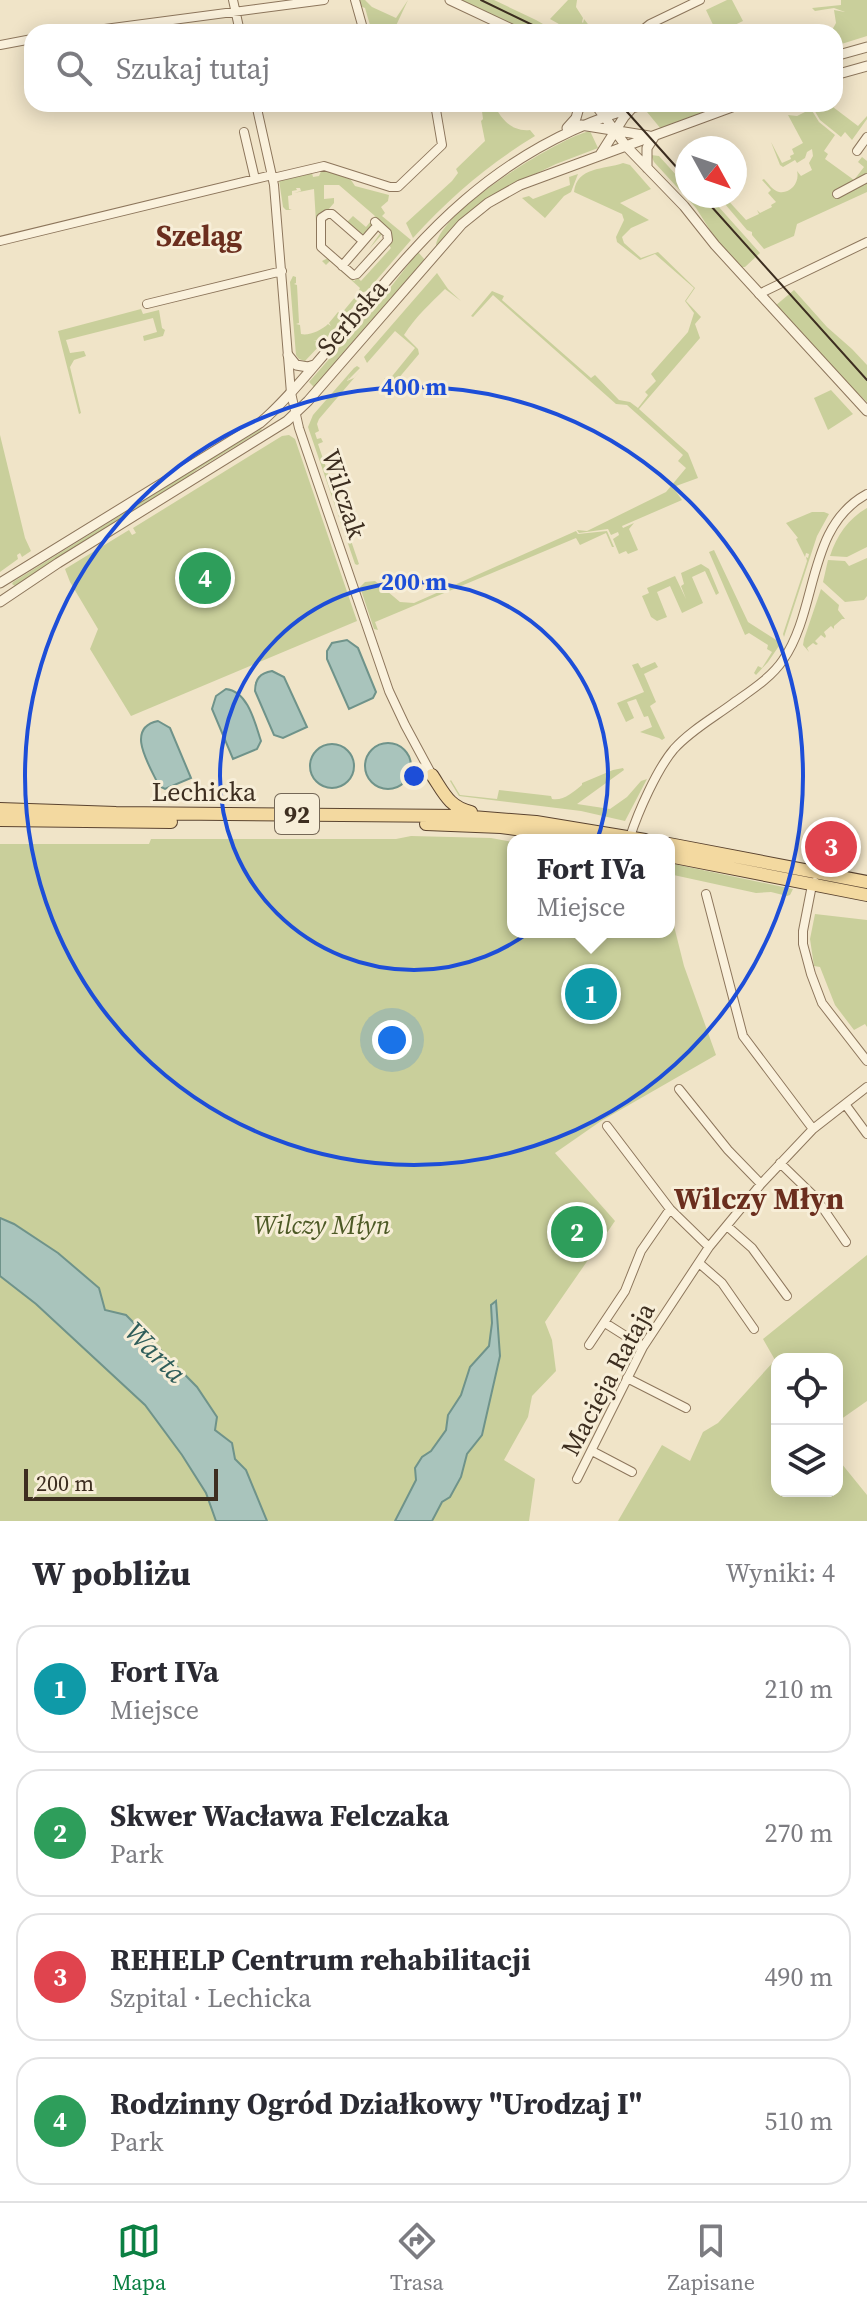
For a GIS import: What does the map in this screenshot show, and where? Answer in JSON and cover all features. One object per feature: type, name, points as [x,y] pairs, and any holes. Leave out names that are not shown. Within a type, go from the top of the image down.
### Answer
[{"type":"main road","points":[[432,775],[447,799],[457,808],[509,819]]},
{"type":"main road","name":"Lechicka","points":[[0,809],[442,816],[509,819],[614,834]]},
{"type":"main road","name":"Lechicka","points":[[0,820],[447,824],[555,834]]},
{"type":"main road","points":[[675,845],[867,882]]},
{"type":"main road","points":[[675,857],[867,895]]},
{"type":"street","points":[[233,0],[238,24]]},
{"type":"street","points":[[140,24],[324,0]]},
{"type":"street","points":[[355,0],[362,24]]},
{"type":"street","points":[[450,0],[501,24]]},
{"type":"street","points":[[650,24],[700,0]]},
{"type":"street","points":[[0,45],[24,40]]},
{"type":"street","points":[[843,54],[867,47]]},
{"type":"street","points":[[843,73],[867,66]]},
{"type":"street","name":"Wilczak","points":[[258,112],[272,176],[291,393],[296,414],[389,691],[432,775]]},
{"type":"street","points":[[0,241],[321,166],[398,187],[441,147],[437,112]]},
{"type":"street","points":[[551,140],[573,123],[577,112]]},
{"type":"street","points":[[601,112],[626,146],[687,209],[715,245],[867,411]]},
{"type":"street","name":"Serbska","points":[[11,593],[2,582],[244,435],[274,411],[439,225],[481,187],[551,140],[618,112]]},
{"type":"street","points":[[600,155],[629,112]]},
{"type":"street","name":"Serbska","points":[[0,602],[126,520],[274,431],[296,414],[462,224],[496,198],[520,185],[718,112]]},
{"type":"street","points":[[581,125],[654,136],[647,148],[647,168]]},
{"type":"street","points":[[244,132],[255,179]]},
{"type":"street","points":[[857,151],[867,137]]},
{"type":"street","points":[[837,194],[867,178]]},
{"type":"street","points":[[342,266],[363,241],[375,226],[387,233],[388,240],[357,274],[351,274],[323,255],[320,222],[327,214],[334,216],[363,241]]},
{"type":"street","points":[[435,255],[434,239],[439,225]]},
{"type":"street","points":[[759,294],[867,242]]},
{"type":"street","points":[[147,304],[282,271]]},
{"type":"street","points":[[288,355],[296,365],[304,367],[312,366],[319,360]]},
{"type":"street","points":[[631,834],[673,751],[763,681],[785,657],[795,637],[827,535],[850,504],[867,494]]},
{"type":"street","points":[[801,870],[812,885]]},
{"type":"street","points":[[832,876],[812,885],[803,931],[804,951],[822,1003],[867,1061]]},
{"type":"street","points":[[706,894],[743,1036],[813,1129]]},
{"type":"street","name":"Macieja Rataja","points":[[577,1479],[643,1347],[709,1247],[761,1184],[813,1129],[867,1087]]},
{"type":"street","points":[[679,1089],[728,1150],[761,1184]]},
{"type":"street","points":[[845,1104],[867,1134]]},
{"type":"street","points":[[607,1126],[670,1209],[709,1247]]},
{"type":"street","points":[[780,1163],[816,1198],[846,1242]]},
{"type":"street","points":[[589,1345],[625,1291],[641,1251],[670,1209]]},
{"type":"street","points":[[727,1226],[752,1248],[787,1296]]},
{"type":"street","points":[[699,1263],[722,1283],[754,1329]]},
{"type":"street","points":[[605,1323],[643,1347]]},
{"type":"street","points":[[627,1378],[686,1408]]},
{"type":"street","points":[[592,1451],[632,1472]]},
{"type":"green space","points":[[358,0],[365,0],[372,7],[396,18],[408,0],[397,24],[370,24],[365,8],[360,6]]},
{"type":"green space","points":[[460,0],[494,0],[543,24],[510,24]]},
{"type":"green space","points":[[568,0],[577,0],[576,7],[583,18],[582,22],[584,19],[588,24],[559,24],[550,19]]},
{"type":"green space","points":[[732,0],[743,21],[713,24],[706,10]]},
{"type":"green space","points":[[841,0],[867,0],[867,36],[843,44],[843,24],[835,24],[834,10],[845,12],[834,8],[815,11],[812,8],[841,5]]},
{"type":"green space","points":[[482,112],[498,112],[517,129],[530,130],[535,136],[471,182],[413,238],[406,223],[452,181],[458,173],[456,169],[485,141]]},
{"type":"green space","points":[[647,112],[707,112],[661,129]]},
{"type":"green space","points":[[813,112],[819,122],[835,135],[824,151],[828,154],[825,159],[854,180],[864,167],[858,162],[862,157],[867,161],[867,175],[863,183],[865,186],[867,181],[867,192],[797,224],[794,236],[764,249],[728,208],[735,208],[746,220],[759,214],[757,210],[760,213],[776,202],[762,180],[783,192],[794,186],[797,171],[801,176],[812,170],[809,163],[813,156],[812,149],[797,163],[795,160],[783,167],[780,165],[771,142],[782,163],[791,159],[790,156],[794,154],[792,149],[803,143],[788,115]]},
{"type":"green space","points":[[815,112],[840,112],[858,126],[867,116],[852,140],[845,132],[841,137],[820,120]]},
{"type":"green space","points":[[590,131],[598,148],[510,186],[436,247],[441,233],[476,197],[553,147]]},
{"type":"green space","points":[[651,155],[659,156],[675,174],[675,185]]},
{"type":"green space","points":[[623,163],[630,165],[651,189],[620,203],[649,220],[631,228],[622,237],[624,243],[641,258],[658,252],[695,288],[686,301],[701,317],[695,324],[700,338],[639,409],[688,453],[698,478],[676,486],[675,490],[682,500],[622,526],[634,523],[629,529],[638,550],[628,554],[626,551],[619,554],[613,539],[619,535],[618,532],[611,535],[608,529],[579,533],[577,530],[587,531],[666,492],[686,468],[678,461],[683,455],[627,405],[616,404],[493,295],[471,316],[492,291],[504,296],[502,300],[591,378],[595,375],[619,400],[630,402],[638,408],[648,395],[645,392],[656,381],[651,374],[688,332],[694,313],[685,301],[694,288],[655,254],[640,260],[617,242],[616,237],[624,220],[622,214],[574,192],[580,177],[586,173]]},
{"type":"green space","points":[[322,169],[349,177],[355,186],[389,195],[388,201],[381,207],[385,213],[382,216],[411,240],[367,291],[357,294],[360,288],[330,261],[326,265],[322,261],[328,258],[354,281],[358,278],[361,281],[391,248],[389,245],[393,241],[390,232],[383,233],[369,249],[381,232],[373,226],[362,235],[346,223],[353,216],[366,227],[375,216],[339,185],[324,185],[324,199],[334,198],[334,203],[327,211],[317,239],[314,189],[294,193],[301,191],[296,188],[288,196],[289,209],[292,210],[286,210],[283,207],[279,180],[312,173],[313,177],[319,176]]},
{"type":"green space","points":[[578,174],[571,192],[545,218],[522,198],[529,196],[533,199],[570,185],[569,177]]},
{"type":"green space","points":[[696,208],[720,208],[760,253],[745,267],[740,267],[715,238]]},
{"type":"green space","points":[[418,252],[425,260],[315,388],[309,382]]},
{"type":"green space","points":[[437,273],[461,301],[445,289],[413,322],[404,335],[418,349],[419,354],[392,386],[384,378],[389,380],[415,348],[395,331],[367,363],[364,357]]},
{"type":"green space","points":[[293,276],[297,285],[299,323],[296,324],[300,325],[301,334],[315,332],[328,324],[331,326],[329,323],[338,312],[341,314],[356,296],[365,293],[323,342],[313,340],[322,343],[305,361],[296,355],[290,282]]},
{"type":"green space","points":[[794,290],[867,365],[867,402],[775,306]]},
{"type":"green space","points":[[141,309],[143,314],[159,310],[165,330],[163,336],[144,341],[143,336],[157,332],[153,318],[66,340],[70,353],[84,351],[86,356],[74,360],[70,367],[79,414],[58,331]]},
{"type":"green space","points":[[357,366],[360,368],[347,381],[361,370],[319,419],[319,431],[315,433],[317,439],[321,438],[323,442],[318,444],[357,565],[308,427],[313,415]]},
{"type":"green space","points":[[831,390],[853,414],[828,430],[814,398]]},
{"type":"green space","points":[[261,429],[15,586],[12,584],[13,582]]},
{"type":"green space","points":[[0,435],[25,538],[31,551],[22,557],[20,553],[17,555],[18,559],[0,572]]},
{"type":"green space","points":[[289,435],[295,439],[357,621],[131,716],[90,649],[98,629],[65,569],[129,530],[132,535],[136,533],[133,528],[282,436]]},
{"type":"green space","points":[[867,508],[867,547],[847,557],[830,556],[844,528]]},
{"type":"green space","points":[[812,512],[829,514],[817,536],[784,637],[809,554],[806,553],[805,557],[798,538],[786,523]]},
{"type":"green space","points":[[576,531],[578,534],[607,531],[614,547],[606,533],[580,545],[576,538],[375,622],[378,630],[374,629],[360,587],[365,582],[375,581],[400,602],[414,603]]},
{"type":"green space","points":[[714,550],[748,622],[781,643],[768,662],[756,675],[758,666],[762,668],[772,652],[767,649],[768,645],[749,633],[745,635],[709,552]]},
{"type":"green space","points":[[867,558],[867,596],[864,600],[845,602],[823,582],[828,560],[845,561],[849,566]]},
{"type":"green space","points":[[701,564],[709,569],[719,593],[716,595],[705,571],[692,577],[703,603],[682,613],[670,586],[657,592],[667,617],[657,621],[651,617],[642,596],[649,593],[647,588],[675,576],[686,599],[681,586],[684,584],[681,573]]},
{"type":"green space","points":[[821,589],[839,605],[838,610],[845,619],[834,629],[831,626],[824,632],[825,638],[821,635],[815,641],[818,644],[813,643],[807,648],[809,652],[803,645],[804,639]]},
{"type":"green space","points":[[655,662],[658,667],[644,674],[656,702],[650,706],[665,738],[662,740],[640,732],[652,727],[636,699],[627,702],[634,718],[626,722],[617,703],[644,692],[632,665],[638,663],[641,668]]},
{"type":"green space","points":[[623,768],[577,804],[610,809],[647,779],[625,821],[581,811],[459,796],[450,781],[460,795],[497,799],[499,790],[560,799],[582,783]]},
{"type":"green space","name":"Wilczy Młyn","points":[[411,836],[507,841],[507,938],[675,938],[675,930],[684,966],[716,1055],[601,1121],[555,1153],[615,1221],[545,1322],[552,1340],[556,1371],[532,1396],[528,1417],[504,1460],[535,1479],[529,1521],[267,1521],[246,1470],[235,1459],[232,1443],[215,1430],[105,1310],[99,1288],[58,1253],[15,1224],[0,1218],[0,844],[149,844],[151,839],[396,839]]},
{"type":"green space","points":[[675,864],[793,889],[787,896],[771,892],[756,893],[675,875]]},
{"type":"green space","points":[[815,914],[867,920],[867,1027],[865,1024],[854,1030],[835,1005],[820,967],[814,966],[810,939]]},
{"type":"green space","points":[[867,1255],[867,1401],[843,1418],[843,1353],[771,1353],[763,1339]]},
{"type":"green space","points":[[0,1276],[36,1304],[145,1405],[206,1493],[216,1521],[0,1521]]},
{"type":"green space","points":[[771,1364],[771,1497],[843,1497],[843,1465],[867,1495],[867,1521],[618,1521],[662,1445],[690,1461],[703,1432],[718,1423]]},
{"type":"water","points":[[347,640],[358,648],[376,692],[373,698],[349,709],[327,659],[332,643]]},
{"type":"water","points":[[272,671],[284,677],[307,727],[283,738],[274,735],[255,691],[259,677]]},
{"type":"water","points":[[226,689],[240,695],[245,702],[261,741],[257,749],[233,759],[212,709],[216,696]]},
{"type":"water","points":[[158,721],[170,728],[191,778],[165,789],[159,786],[142,749],[143,731]]},
{"type":"water","points":[[388,743],[404,750],[411,766],[404,782],[388,789],[372,782],[365,766],[372,750]]},
{"type":"water","points":[[332,744],[348,750],[354,766],[348,782],[332,788],[316,782],[310,766],[316,750]]},
{"type":"water","name":"Warta","points":[[0,1218],[58,1253],[99,1288],[105,1310],[126,1315],[197,1387],[217,1417],[215,1430],[232,1443],[235,1459],[246,1470],[267,1521],[216,1521],[206,1493],[145,1405],[36,1304],[0,1276]]},
{"type":"water","points":[[496,1301],[500,1356],[482,1435],[467,1454],[461,1477],[450,1497],[442,1502],[432,1521],[395,1521],[416,1480],[415,1468],[446,1430],[448,1415],[461,1395],[470,1367],[489,1346],[491,1305]]},
{"type":"tram line","points":[[481,0],[530,24]]},
{"type":"tram line","points":[[627,112],[675,166]]},
{"type":"tram line","points":[[713,208],[867,380]]},
{"type":"place","name":"Rodzinny Ogród Działkowy \"Urodzaj I\"","points":[[205,578]]},
{"type":"place","name":"REHELP Centrum rehabilitacji","points":[[831,847]]},
{"type":"place","name":"Fort IVa","points":[[591,994]]},
{"type":"place","name":"Skwer Wacława Felczaka","points":[[577,1232]]},
{"type":"district","name":"Szeląg","points":[[199,235]]},
{"type":"district","name":"Wilczy Młyn","points":[[759,1198]]}]
